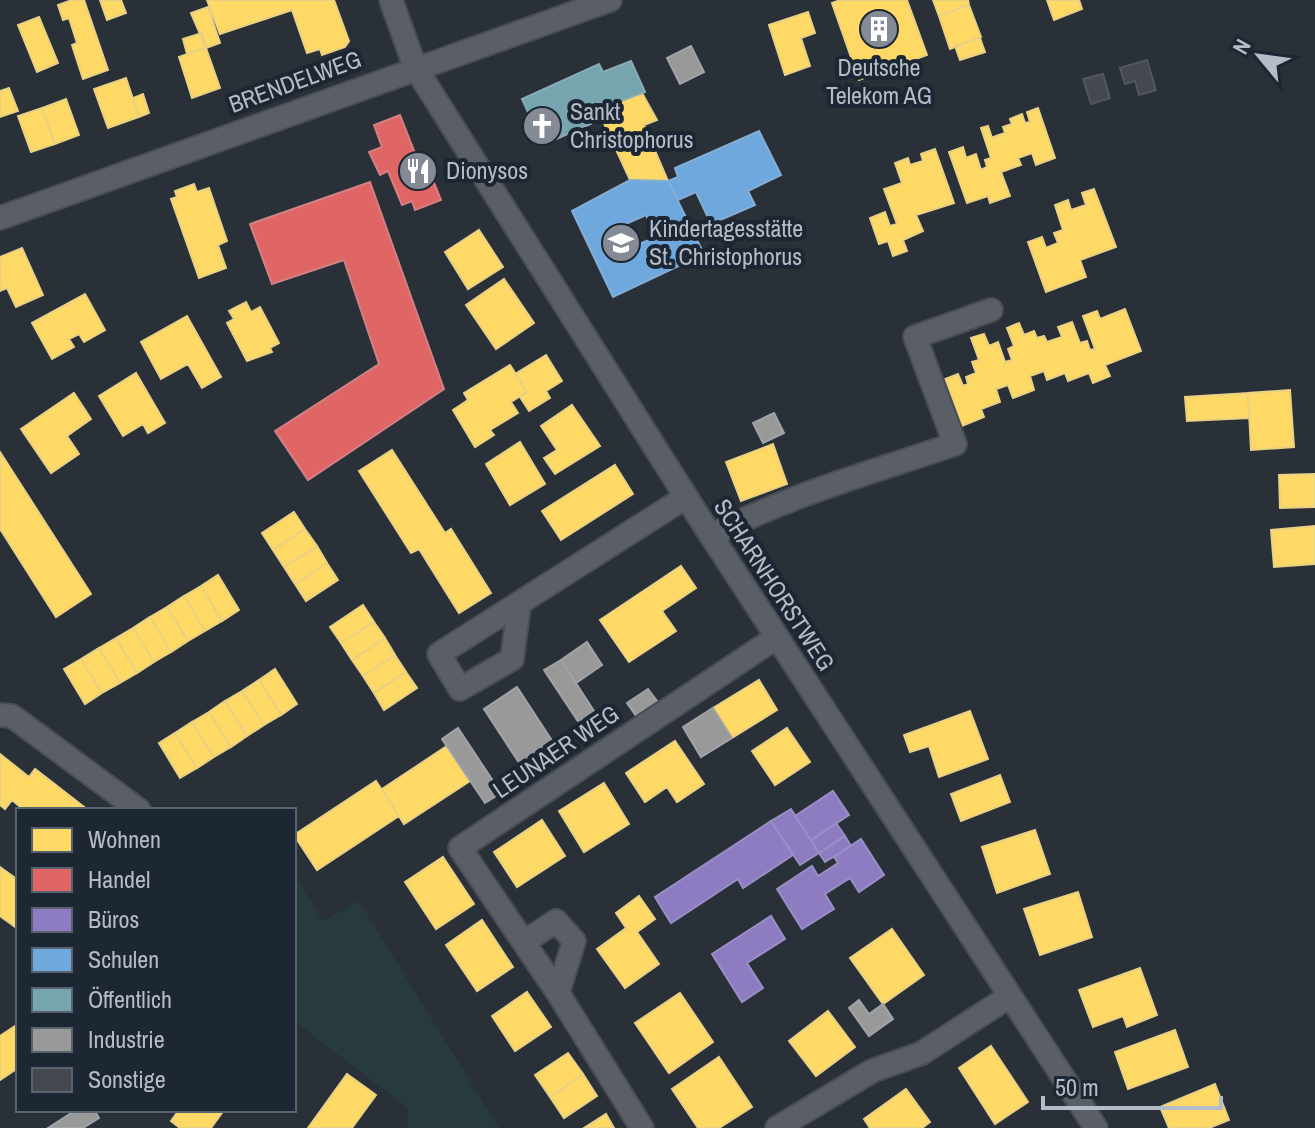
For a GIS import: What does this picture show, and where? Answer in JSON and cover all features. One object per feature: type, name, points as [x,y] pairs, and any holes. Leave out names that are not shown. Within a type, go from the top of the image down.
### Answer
[{"type":"street","name":"SCHARNHORSTWEG","points":[[391,0],[415,67],[711,536],[1096,1128]]},
{"type":"street","name":"BRENDELWEG","points":[[0,218],[415,67],[610,0]]},
{"type":"street","points":[[711,536],[745,518],[802,496],[955,444],[915,337],[991,310]]},
{"type":"street","points":[[519,606],[686,497]]},
{"type":"street","name":"LEUNAER WEG","points":[[642,1128],[558,993],[460,848],[777,637]]},
{"type":"street","points":[[0,715],[12,716],[136,808]]},
{"type":"street","points":[[524,942],[556,921],[574,941],[558,993]]},
{"type":"street","points":[[777,1128],[872,1071],[922,1053],[1010,996]]},
{"type":"green space","points":[[296,878],[323,921],[359,901],[499,1128],[408,1128],[408,1108],[296,1023]]},
{"type":"building: Wohnen","points":[[84,0],[108,70],[83,79],[72,45],[77,43],[69,18],[63,20],[58,5]]},
{"type":"building: Wohnen","points":[[100,0],[121,0],[126,13],[107,20]]},
{"type":"building: Wohnen","points":[[207,0],[334,0],[349,41],[345,47],[322,55],[320,49],[307,53],[292,10],[220,34]]},
{"type":"building: Wohnen","name":"Deutsche Telekom AG","points":[[840,0],[907,0],[927,55],[859,80],[832,3]]},
{"type":"building: Wohnen","points":[[933,0],[968,0],[969,5],[939,16]]},
{"type":"building: Wohnen","points":[[1047,0],[1079,0],[1082,9],[1054,20]]},
{"type":"building: Wohnen","points":[[969,5],[981,37],[950,49],[939,16]]},
{"type":"building: Wohnen","points":[[208,7],[220,43],[206,48],[191,13]]},
{"type":"building: Wohnen","points":[[808,12],[815,33],[801,38],[810,66],[785,75],[769,25]]},
{"type":"building: Wohnen","points":[[39,17],[58,63],[37,72],[18,25]]},
{"type":"building: Wohnen","points":[[202,33],[206,48],[187,54],[183,39]]},
{"type":"building: Wohnen","points":[[980,38],[985,52],[960,60],[955,46]]},
{"type":"building: Wohnen","points":[[206,48],[220,88],[192,98],[179,57]]},
{"type":"building: Wohnen","points":[[126,78],[139,117],[108,128],[94,89]]},
{"type":"building: Wohnen","points":[[9,88],[18,111],[0,117],[0,91]]},
{"type":"building: Wohnen","points":[[642,93],[657,120],[644,125],[668,181],[630,180],[602,119],[613,104]]},
{"type":"building: Wohnen","points":[[143,94],[149,113],[139,117],[133,98]]},
{"type":"building: Wohnen","points":[[66,99],[79,135],[55,144],[42,108]]},
{"type":"building: Wohnen","points":[[42,108],[55,144],[31,152],[18,116]]},
{"type":"building: Wohnen","points":[[1038,108],[1055,158],[1036,165],[1032,153],[1018,158],[1021,165],[1001,172],[1010,196],[990,203],[988,196],[967,203],[949,152],[963,147],[966,158],[976,154],[981,170],[987,167],[985,160],[991,158],[981,128],[988,126],[992,138],[1005,133],[1003,127],[1012,124],[1010,119],[1022,114],[1025,123],[1030,122],[1027,112]]},
{"type":"building: Wohnen","points":[[935,149],[954,203],[916,215],[923,231],[903,240],[907,251],[893,256],[888,241],[879,244],[870,218],[885,212],[890,226],[897,224],[884,189],[902,183],[895,163],[908,158],[910,165],[923,161],[921,154]]},
{"type":"building: Wohnen","points":[[194,184],[197,192],[209,188],[227,241],[218,245],[226,268],[199,278],[171,199],[177,197],[175,191]]},
{"type":"building: Wohnen","points":[[1094,189],[1116,247],[1080,260],[1086,277],[1046,292],[1028,242],[1042,237],[1046,248],[1058,243],[1054,233],[1063,230],[1055,205],[1068,200],[1071,210],[1086,205],[1082,193]]},
{"type":"building: Wohnen","points":[[479,230],[503,267],[468,289],[445,252]]},
{"type":"building: Wohnen","points":[[22,248],[43,295],[16,307],[7,288],[0,291],[0,257]]},
{"type":"building: Wohnen","points":[[504,279],[534,323],[496,349],[466,305]]},
{"type":"building: Wohnen","points":[[85,294],[105,330],[84,342],[79,334],[69,339],[74,347],[52,359],[32,323]]},
{"type":"building: Wohnen","points":[[246,302],[251,312],[260,307],[279,343],[270,348],[272,352],[247,361],[227,323],[234,319],[229,311]]},
{"type":"building: Wohnen","points":[[1125,309],[1141,351],[1105,365],[1110,376],[1093,383],[1089,373],[1068,381],[1065,373],[1047,380],[1044,371],[1030,376],[1034,390],[1013,398],[1008,385],[996,389],[1000,402],[981,409],[984,417],[962,426],[945,379],[958,374],[963,386],[968,384],[966,377],[976,373],[972,362],[979,360],[971,338],[984,334],[989,346],[998,342],[1005,362],[1012,360],[1008,349],[1014,346],[1007,328],[1019,323],[1024,335],[1034,331],[1037,338],[1044,336],[1047,342],[1062,337],[1058,327],[1072,322],[1080,343],[1087,341],[1090,350],[1095,349],[1083,316],[1097,311],[1100,319]]},
{"type":"building: Wohnen","points":[[187,316],[221,377],[202,388],[188,364],[161,379],[141,342]]},
{"type":"building: Wohnen","points":[[546,355],[562,381],[546,391],[550,398],[529,411],[520,397],[527,392],[515,374]]},
{"type":"building: Wohnen","points":[[510,365],[527,392],[511,402],[518,413],[490,430],[494,435],[475,447],[453,410],[468,400],[464,393]]},
{"type":"building: Wohnen","points":[[136,373],[165,423],[148,433],[143,424],[123,436],[99,396]]},
{"type":"building: Wohnen","points":[[1290,390],[1294,447],[1251,450],[1248,393]]},
{"type":"building: Wohnen","points":[[74,393],[91,419],[67,436],[79,454],[51,473],[21,429]]},
{"type":"building: Wohnen","points":[[1248,393],[1249,418],[1187,421],[1185,397]]},
{"type":"building: Wohnen","points":[[572,405],[600,446],[555,474],[544,458],[557,450],[541,426]]},
{"type":"building: Wohnen","points":[[520,442],[545,484],[510,505],[486,464]]},
{"type":"building: Wohnen","points":[[773,444],[787,484],[741,501],[726,462]]},
{"type":"building: Wohnen","points":[[392,450],[445,533],[451,529],[491,593],[459,613],[419,549],[411,553],[359,471]]},
{"type":"building: Wohnen","points":[[0,452],[91,594],[56,617],[0,529]]},
{"type":"building: Wohnen","points":[[615,465],[633,494],[561,540],[542,511]]},
{"type":"building: Wohnen","points":[[1315,474],[1315,507],[1280,508],[1279,475]]},
{"type":"building: Wohnen","points":[[294,512],[305,529],[273,550],[262,533]]},
{"type":"building: Wohnen","points":[[1315,526],[1315,564],[1274,567],[1271,530]]},
{"type":"building: Wohnen","points":[[305,529],[317,546],[284,567],[273,550]]},
{"type":"building: Wohnen","points":[[317,546],[327,563],[295,584],[284,567]]},
{"type":"building: Wohnen","points":[[327,563],[338,580],[306,601],[295,584]]},
{"type":"building: Wohnen","points":[[681,566],[696,588],[662,611],[676,631],[629,662],[600,620]]},
{"type":"building: Wohnen","points":[[218,575],[239,610],[222,621],[201,586]]},
{"type":"building: Wohnen","points":[[201,586],[222,621],[205,631],[184,596]]},
{"type":"building: Wohnen","points":[[184,596],[205,631],[188,641],[167,607]]},
{"type":"building: Wohnen","points":[[363,605],[374,622],[341,643],[330,627]]},
{"type":"building: Wohnen","points":[[167,607],[188,641],[171,652],[150,617]]},
{"type":"building: Wohnen","points":[[150,617],[171,652],[154,662],[133,628]]},
{"type":"building: Wohnen","points":[[374,622],[385,638],[352,660],[341,643]]},
{"type":"building: Wohnen","points":[[133,628],[154,662],[137,673],[116,638]]},
{"type":"building: Wohnen","points":[[116,638],[137,673],[120,683],[99,648]]},
{"type":"building: Wohnen","points":[[385,638],[395,655],[363,676],[352,660]]},
{"type":"building: Wohnen","points":[[99,648],[120,683],[102,693],[81,659]]},
{"type":"building: Wohnen","points":[[395,655],[406,672],[374,693],[363,676]]},
{"type":"building: Wohnen","points":[[81,659],[102,693],[85,704],[64,669]]},
{"type":"building: Wohnen","points":[[275,669],[297,704],[281,715],[259,680]]},
{"type":"building: Wohnen","points":[[406,672],[417,688],[384,710],[374,693]]},
{"type":"building: Wohnen","points":[[259,680],[281,715],[264,725],[242,691]]},
{"type":"building: Wohnen","points":[[759,680],[777,710],[732,738],[713,708]]},
{"type":"building: Wohnen","points":[[242,691],[264,725],[247,736],[225,701]]},
{"type":"building: Wohnen","points":[[225,701],[247,736],[231,747],[209,712]]},
{"type":"building: Wohnen","points":[[970,711],[988,759],[939,777],[929,746],[910,752],[904,735]]},
{"type":"building: Wohnen","points":[[209,712],[231,747],[214,757],[192,722]]},
{"type":"building: Wohnen","points":[[192,722],[214,757],[197,768],[175,733]]},
{"type":"building: Wohnen","points":[[787,728],[810,762],[775,785],[752,751]]},
{"type":"building: Wohnen","points":[[175,733],[197,768],[180,778],[159,743]]},
{"type":"building: Wohnen","points":[[675,741],[704,784],[677,802],[667,787],[645,802],[626,773]]},
{"type":"building: Wohnen","points":[[447,746],[470,781],[404,824],[382,789]]},
{"type":"building: Wohnen","points":[[0,754],[29,777],[35,769],[85,808],[22,808],[12,800],[5,809],[0,805]]},
{"type":"building: Wohnen","points":[[1000,775],[1010,802],[961,821],[951,794]]},
{"type":"building: Wohnen","points":[[376,781],[399,816],[317,870],[296,834]]},
{"type":"building: Wohnen","points":[[604,783],[629,824],[584,852],[559,811]]},
{"type":"building: Wohnen","points":[[542,820],[565,856],[517,887],[494,852]]},
{"type":"building: Wohnen","points":[[1035,830],[1050,874],[997,893],[982,847]]},
{"type":"building: Wohnen","points":[[443,857],[474,904],[436,929],[405,882]]},
{"type":"building: Wohnen","points":[[0,867],[16,879],[16,928],[0,916]]},
{"type":"building: Wohnen","points":[[1078,892],[1092,937],[1040,955],[1024,909]]},
{"type":"building: Wohnen","points":[[639,896],[655,919],[637,932],[659,964],[625,988],[597,949],[626,928],[616,913]]},
{"type":"building: Wohnen","points":[[482,920],[513,967],[477,991],[446,945]]},
{"type":"building: Wohnen","points":[[892,929],[924,975],[883,1004],[850,958]]},
{"type":"building: Wohnen","points":[[1140,968],[1157,1015],[1127,1027],[1123,1016],[1093,1027],[1079,990]]},
{"type":"building: Wohnen","points":[[527,992],[551,1027],[515,1051],[492,1016]]},
{"type":"building: Wohnen","points":[[680,993],[713,1042],[669,1073],[635,1023]]},
{"type":"building: Wohnen","points":[[828,1011],[855,1047],[816,1076],[789,1041]]},
{"type":"building: Wohnen","points":[[16,1025],[16,1069],[0,1080],[0,1036]]},
{"type":"building: Wohnen","points":[[1175,1030],[1188,1067],[1128,1089],[1115,1052]]},
{"type":"building: Wohnen","points":[[991,1046],[1028,1102],[995,1124],[959,1068]]},
{"type":"building: Wohnen","points":[[568,1053],[583,1074],[550,1097],[535,1075]]},
{"type":"building: Wohnen","points":[[719,1057],[752,1107],[719,1128],[698,1128],[672,1089]]},
{"type":"building: Wohnen","points":[[347,1074],[376,1095],[352,1128],[308,1128]]},
{"type":"building: Wohnen","points":[[583,1074],[597,1096],[564,1118],[550,1097]]},
{"type":"building: Wohnen","points":[[1215,1084],[1229,1120],[1209,1128],[1169,1128],[1160,1107]]},
{"type":"building: Wohnen","points":[[906,1089],[930,1122],[922,1128],[870,1128],[864,1119]]},
{"type":"building: Wohnen","points":[[178,1112],[223,1112],[211,1128],[180,1128],[171,1121]]},
{"type":"building: Wohnen","points":[[606,1114],[614,1128],[584,1128]]},
{"type":"building: Handel","points":[[400,115],[424,176],[430,173],[441,200],[415,210],[412,201],[402,205],[388,171],[380,175],[369,152],[382,147],[374,125]]},
{"type":"building: Handel","points":[[370,182],[444,389],[308,480],[275,431],[379,364],[344,260],[272,284],[250,224]]},
{"type":"building: Büros","points":[[833,791],[849,815],[811,840],[795,816]]},
{"type":"building: Büros","points":[[791,809],[819,853],[800,865],[771,821]]},
{"type":"building: Büros","points":[[771,821],[793,855],[743,888],[738,879],[671,923],[655,897]]},
{"type":"building: Büros","points":[[836,823],[845,836],[819,853],[811,840]]},
{"type":"building: Büros","points":[[845,836],[851,846],[825,862],[819,853]]},
{"type":"building: Büros","points":[[861,839],[884,875],[859,892],[850,878],[825,894],[834,909],[802,929],[777,889],[812,866],[818,876],[838,863],[834,857]]},
{"type":"building: Büros","points":[[771,916],[785,939],[747,963],[763,988],[742,1002],[712,954]]},
{"type":"building: Schulen","points":[[759,131],[781,175],[748,191],[755,205],[711,224],[696,192],[678,200],[668,181],[678,177],[675,168]]},
{"type":"building: Schulen","points":[[630,180],[668,181],[704,254],[613,297],[572,211]],"holes":[[[646,215],[656,237],[630,248],[621,226]]]},
{"type":"building: Öffentlich","points":[[631,61],[645,92],[613,104],[602,119],[543,145],[522,99],[599,64],[603,72]]},
{"type":"building: Industrie","points":[[691,46],[704,72],[680,84],[667,58]]},
{"type":"building: Industrie","points":[[774,413],[784,433],[763,443],[753,423]]},
{"type":"building: Industrie","points":[[587,642],[602,665],[576,683],[561,660]]},
{"type":"building: Industrie","points":[[561,660],[605,728],[589,738],[544,670]]},
{"type":"building: Industrie","points":[[517,687],[562,756],[529,778],[484,709]]},
{"type":"building: Industrie","points":[[648,689],[660,705],[639,720],[627,703]]},
{"type":"building: Industrie","points":[[713,708],[732,738],[701,757],[683,727]]},
{"type":"building: Industrie","points":[[458,728],[501,793],[485,803],[442,739]]},
{"type":"building: Industrie","points":[[859,1000],[869,1014],[883,1004],[893,1019],[869,1036],[849,1008]]},
{"type":"building: Industrie","points":[[73,1112],[95,1112],[99,1118],[83,1128],[48,1128]]},
{"type":"building: Sonstige","points":[[1147,60],[1156,90],[1139,95],[1135,81],[1125,84],[1120,68]]},
{"type":"building: Sonstige","points":[[1103,74],[1110,98],[1091,104],[1083,79]]},
{"type":"place","name":"Deutsche Telekom AG","points":[[879,29]]},
{"type":"place","name":"Sankt Christophorus","points":[[542,126]]},
{"type":"place","name":"Dionysos","points":[[418,171]]},
{"type":"place","name":"Kindertagesstätte St. Christophorus","points":[[621,243]]}]
